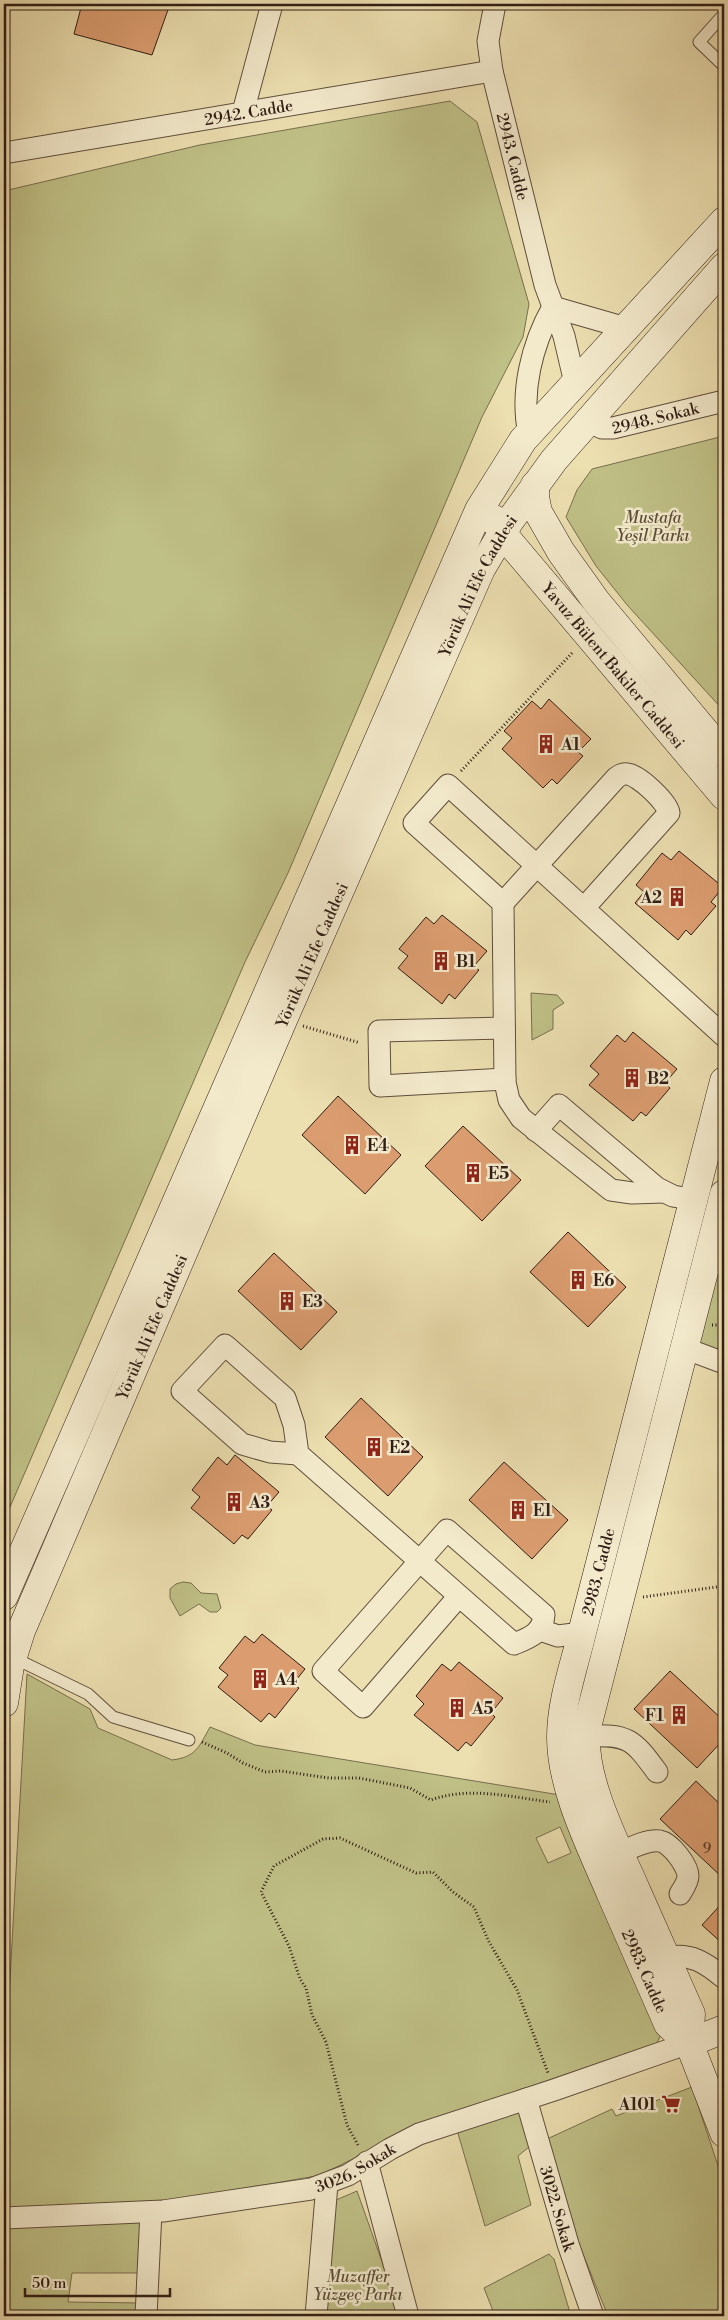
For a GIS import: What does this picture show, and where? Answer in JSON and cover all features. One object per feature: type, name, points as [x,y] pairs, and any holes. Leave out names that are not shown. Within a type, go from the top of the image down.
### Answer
[{"type":"street","points":[[243,112],[272,4]]},
{"type":"street","name":"2943. Cadde","points":[[496,4],[488,41],[492,71],[546,285],[564,336],[576,383]]},
{"type":"street","name":"2942. Cadde","points":[[4,153],[492,71]]},
{"type":"street","name":"Yörük Ali Efe Caddesi","points":[[4,1596],[471,528],[518,447],[724,221]]},
{"type":"street","name":"Yörük Ali Efe Caddesi","points":[[4,1692],[12,1657],[21,1631],[283,1020],[481,569],[502,533],[535,485],[588,420],[724,266]]},
{"type":"street","points":[[529,434],[526,401],[531,365],[539,334],[553,307],[626,328]]},
{"type":"street","points":[[576,383],[588,420]]},
{"type":"street","name":"2948. Sokak","points":[[588,420],[597,427],[613,428],[724,401]]},
{"type":"street","name":"Yavuz Bülent Bakiler Caddesi","points":[[495,484],[491,499],[491,509],[502,533],[724,796]]},
{"type":"street","name":"Yavuz Bülent Bakiler Caddesi","points":[[535,485],[534,497],[538,512],[560,552],[596,601],[724,753]]},
{"type":"street","points":[[702,769],[724,753]]},
{"type":"street","points":[[584,908],[669,814],[666,805],[638,777],[626,774],[616,778],[503,903],[505,1080],[506,1094],[510,1104],[521,1118],[536,1131],[611,1190],[632,1193],[663,1192],[694,1200],[723,1203]]},
{"type":"street","points":[[503,903],[414,823],[448,785],[724,1036]]},
{"type":"street","points":[[504,1028],[379,1031],[380,1086],[505,1080]]},
{"type":"street","name":"2983. Cadde","points":[[724,1081],[582,1633],[562,1721],[561,1736],[579,1752],[620,1853],[691,2014],[689,2042],[724,2133]]},
{"type":"street","points":[[536,1131],[559,1105],[663,1192]]},
{"type":"street","name":"2983. Cadde","points":[[689,2042],[668,2024],[590,1847],[577,1811],[579,1752],[723,1203]]},
{"type":"street","points":[[298,1454],[294,1425],[285,1398],[225,1345],[182,1391],[242,1444],[270,1452],[298,1454],[420,1561],[459,1596],[514,1644],[540,1630],[544,1617],[542,1612],[447,1530],[420,1561],[323,1671],[363,1708],[459,1596]]},
{"type":"street","points":[[684,1348],[724,1363]]},
{"type":"street","points":[[540,1630],[558,1636],[582,1633]]},
{"type":"street","points":[[579,1752],[614,1735],[625,1738],[642,1752],[657,1772]]},
{"type":"street","points":[[620,1853],[653,1841],[666,1843],[675,1851],[687,1873],[687,1880],[680,1894]]},
{"type":"street","points":[[666,1958],[687,1956],[698,1959],[724,1978]]},
{"type":"street","points":[[689,2042],[724,2029]]},
{"type":"street","name":"3026. Sokak","points":[[4,2218],[151,2212],[311,2189],[348,2175],[370,2160],[419,2134],[554,2090],[689,2042]]},
{"type":"street","name":"3022. Sokak","points":[[526,2099],[568,2244],[593,2316]]},
{"type":"street","points":[[370,2160],[408,2316]]},
{"type":"street","points":[[316,2316],[327,2184]]},
{"type":"street","points":[[146,2316],[151,2212]]},
{"type":"lane","points":[[724,14],[699,42],[724,66]]},
{"type":"lane","points":[[12,1657],[88,1694],[113,1717],[189,1740]]},
{"type":"path","points":[[448,785],[589,635]]},
{"type":"path","points":[[283,1020],[380,1049]]},
{"type":"path","points":[[618,1600],[724,1586]]},
{"type":"path","points":[[189,1740],[202,1742],[265,1772],[281,1771],[329,1778],[359,1778],[410,1788],[431,1800],[445,1795],[477,1793],[554,1803],[577,1811]]},
{"type":"path","points":[[370,2160],[348,2125],[326,2042],[312,2015],[306,1988],[300,1979],[290,1946],[261,1892],[274,1866],[323,1839],[340,1838],[416,1873],[433,1872],[453,1892],[474,1906],[488,1940],[518,1990],[554,2090]]},
{"type":"green space","points":[[450,101],[477,122],[529,304],[523,337],[482,417],[288,873],[245,962],[4,1521],[4,191],[200,145]]},
{"type":"green space","name":"Mustafa Yeşil Parkı","points":[[724,436],[724,711],[628,606],[596,566],[566,517],[577,490],[592,469]]},
{"type":"green space","points":[[531,993],[557,995],[564,1003],[553,1010],[553,1029],[532,1040]]},
{"type":"green space","points":[[724,1207],[724,1363],[684,1348]]},
{"type":"green space","points":[[183,1582],[191,1583],[201,1593],[217,1594],[221,1608],[217,1612],[210,1612],[199,1604],[180,1616],[170,1598],[170,1589],[176,1584]]},
{"type":"green space","points":[[27,1674],[90,1709],[98,1728],[172,1760],[192,1754],[210,1727],[255,1745],[560,1795],[661,2034],[657,2043],[410,2128],[316,2176],[142,2206],[4,2214],[4,2087]],"holes":[[[560,1827],[571,1853],[548,1863],[536,1838]]]},
{"type":"green space","points":[[692,2087],[724,2184],[724,2316],[608,2316],[568,2217],[547,2139],[612,2109],[616,2116]]},
{"type":"green space","points":[[520,2110],[529,2147],[518,2156],[531,2205],[485,2226],[457,2130]]},
{"type":"green space","name":"Muzaffer Yüzgeç Parkı","points":[[357,2191],[401,2316],[325,2316],[336,2200]]},
{"type":"green space","points":[[139,2219],[144,2225],[142,2273],[72,2273],[68,2302],[142,2303],[141,2316],[4,2316],[4,2230],[17,2225]]},
{"type":"green space","points":[[549,2254],[554,2259],[571,2316],[495,2316],[484,2288]]},
{"type":"building","points":[[82,4],[170,4],[152,55],[74,34]]},
{"type":"building","name":"A1","points":[[549,699],[591,739],[578,752],[583,756],[557,784],[552,779],[543,788],[502,749],[512,738],[504,731],[532,701],[541,709]]},
{"type":"building","name":"A2","points":[[679,851],[723,887],[711,902],[716,906],[691,935],[686,930],[678,940],[635,903],[644,892],[636,885],[662,853],[671,860]]},
{"type":"building","name":"B1","points":[[442,915],[487,951],[474,966],[479,970],[455,999],[449,994],[442,1004],[398,968],[408,956],[399,949],[426,917],[434,924]]},
{"type":"building","name":"B2","points":[[633,1032],[677,1069],[665,1083],[670,1088],[646,1116],[641,1112],[633,1121],[589,1085],[599,1074],[590,1066],[617,1035],[625,1042]]},
{"type":"building","name":"E4","points":[[338,1096],[401,1155],[365,1194],[302,1135]]},
{"type":"building","name":"E5","points":[[463,1126],[521,1180],[482,1221],[425,1166]]},
{"type":"building","name":"E6","points":[[568,1232],[626,1287],[588,1327],[530,1272]]},
{"type":"building","name":"E3","points":[[274,1253],[337,1312],[301,1350],[238,1291]]},
{"type":"building","name":"E2","points":[[361,1398],[423,1457],[388,1496],[325,1437]]},
{"type":"building","name":"A3","points":[[235,1455],[279,1492],[267,1506],[272,1510],[248,1539],[242,1535],[234,1544],[191,1508],[200,1497],[192,1490],[218,1457],[227,1465]]},
{"type":"building","name":"E1","points":[[504,1462],[568,1520],[532,1559],[469,1500]]},
{"type":"building","name":"A4","points":[[262,1634],[305,1669],[293,1684],[299,1688],[275,1718],[269,1713],[261,1722],[218,1687],[228,1675],[219,1668],[245,1636],[254,1643]]},
{"type":"building","name":"A5","points":[[459,1662],[503,1698],[491,1713],[495,1717],[471,1746],[466,1742],[458,1751],[414,1715],[424,1704],[416,1696],[442,1664],[451,1671]]},
{"type":"building","name":"F1","points":[[670,1671],[724,1721],[724,1739],[697,1768],[634,1709]]},
{"type":"building","points":[[696,1781],[724,1808],[724,1879],[660,1819]]},
{"type":"building","points":[[724,1901],[724,1945],[702,1925]]},
{"type":"place","name":"A1","points":[[546,744]]},
{"type":"place","name":"A2","points":[[677,897]]},
{"type":"place","name":"B1","points":[[441,961]]},
{"type":"place","name":"B2","points":[[632,1078]]},
{"type":"place","name":"E4","points":[[352,1145]]},
{"type":"place","name":"E5","points":[[473,1173]]},
{"type":"place","name":"E6","points":[[578,1280]]},
{"type":"place","name":"E3","points":[[287,1301]]},
{"type":"place","name":"E2","points":[[374,1447]]},
{"type":"place","name":"A3","points":[[234,1502]]},
{"type":"place","name":"E1","points":[[518,1510]]},
{"type":"place","name":"A4","points":[[260,1679]]},
{"type":"place","name":"A5","points":[[457,1708]]},
{"type":"place","name":"F1","points":[[679,1715]]},
{"type":"place","name":"A101","points":[[671,2104]]}]
